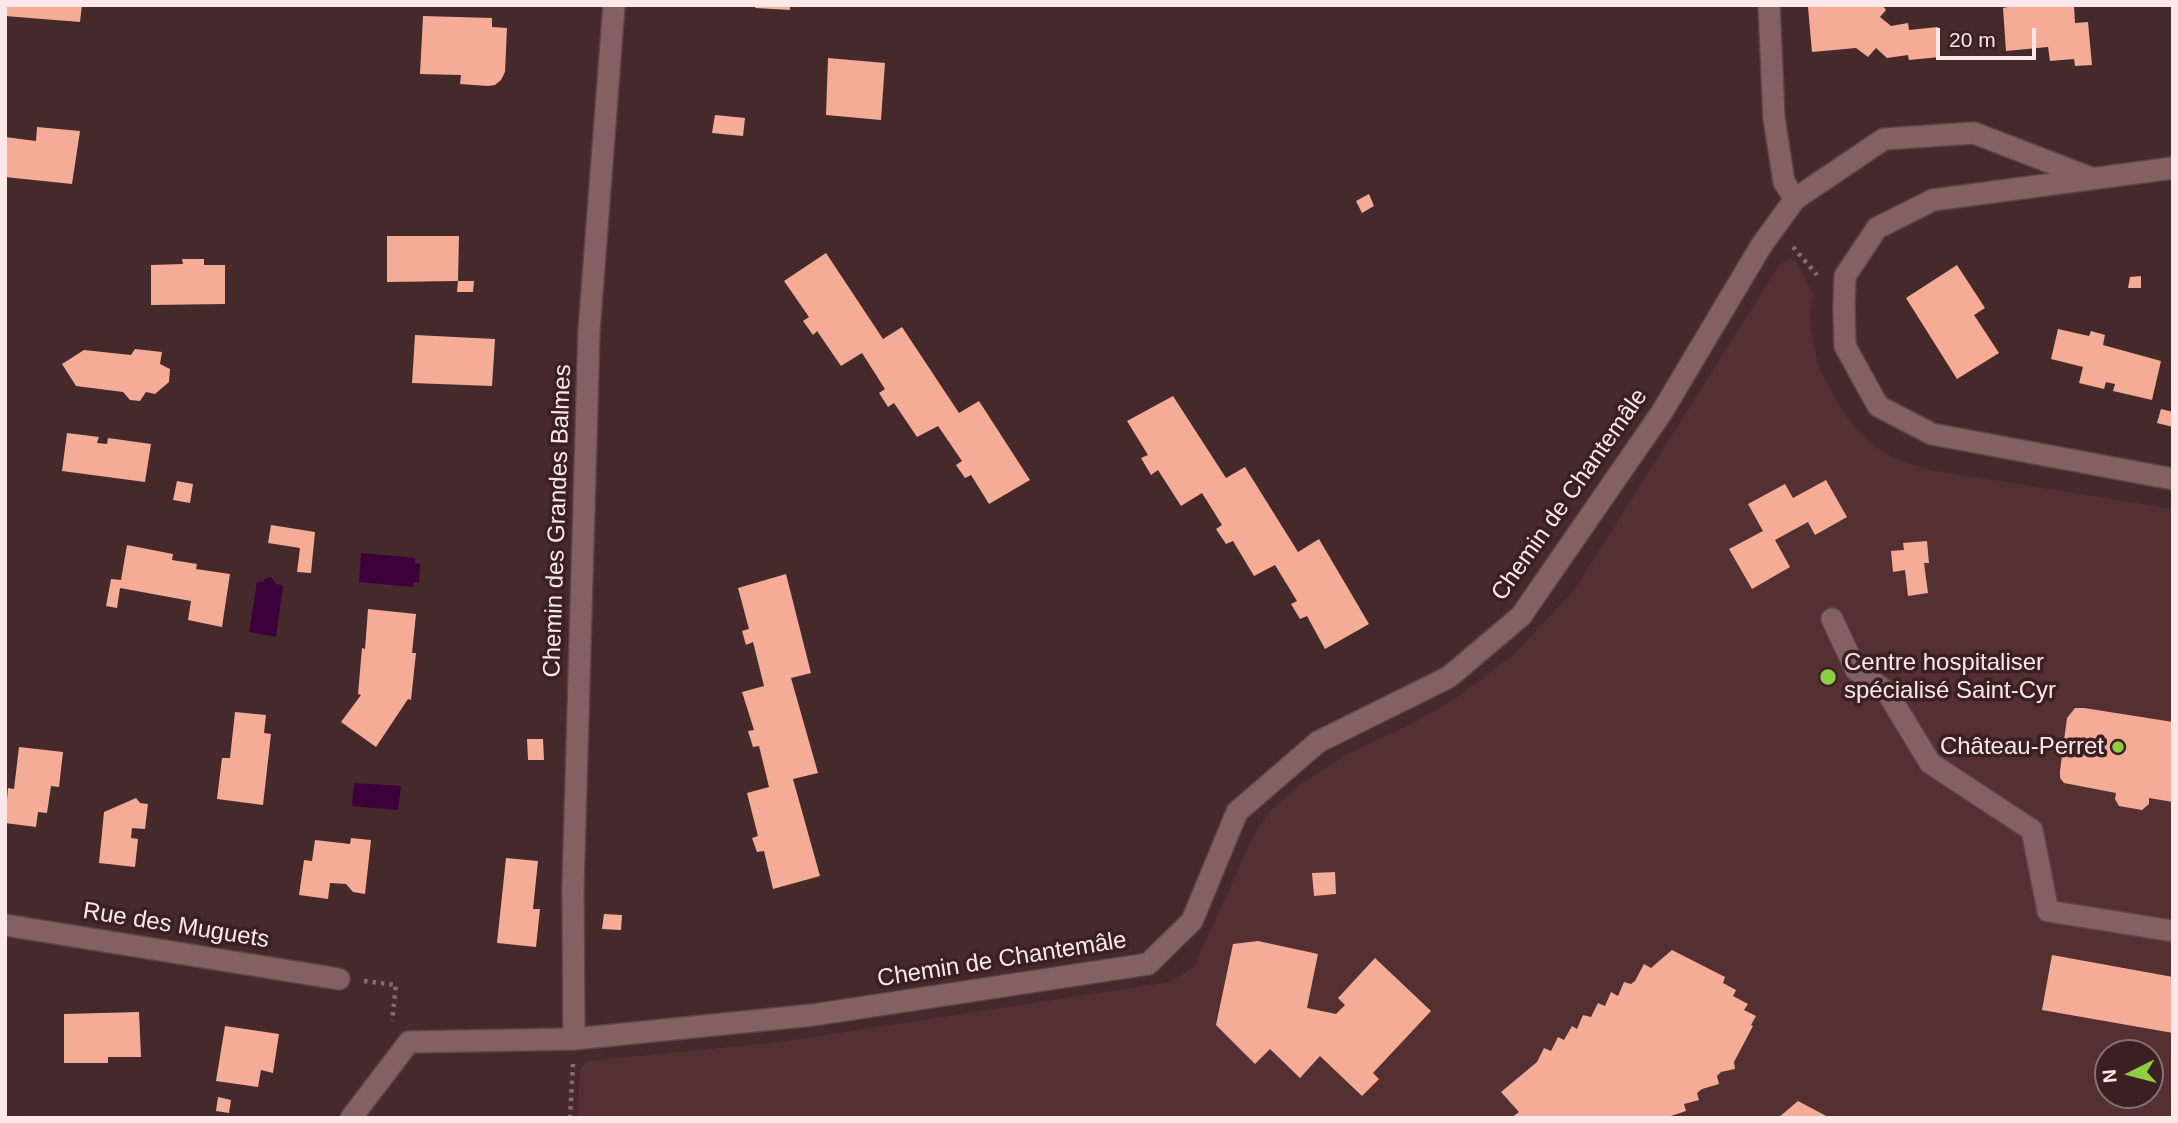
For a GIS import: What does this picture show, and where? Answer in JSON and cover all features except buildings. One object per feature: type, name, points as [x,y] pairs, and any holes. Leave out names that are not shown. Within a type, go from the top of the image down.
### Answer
[{"type":"street","name":"Chemin des Grandes Balmes","points":[[574,1039],[573,888],[589,331],[614,5]]},
{"type":"street","points":[[1769,5],[1774,118],[1784,182],[1795,199]]},
{"type":"street","name":"Chemin de Chantemâle","points":[[409,1042],[574,1039],[813,1015],[1148,964],[1192,921],[1237,812],[1318,742],[1449,677],[1521,616],[1662,412],[1754,258],[1795,199],[1884,139],[1909,137],[1973,133],[2091,178]]},
{"type":"street","points":[[2173,168],[1933,200],[1877,228],[1845,276],[1844,308],[1844,346],[1878,406],[1889,412],[1932,434],[2173,479]]},
{"type":"street","points":[[1832,619],[1856,670],[1887,692],[1930,763],[2032,830],[2048,911],[2173,931]]},
{"type":"street","name":"Rue des Muguets","points":[[5,925],[339,979]]},
{"type":"street","points":[[352,1118],[409,1042]]},
{"type":"path","points":[[1775,226],[1844,308]]},
{"type":"path","points":[[339,979],[397,985],[391,1028],[409,1042]]},
{"type":"path","points":[[570,1118],[574,1039]]},
{"type":"shaded area","name":"Centre hospitaliser spécialisé Saint-Cyr","points":[[1789,258],[1796,261],[1813,294],[1811,331],[1819,368],[1836,401],[1855,428],[1876,447],[1896,459],[1925,469],[2173,509],[2173,1118],[578,1118],[580,1069],[587,1061],[780,1042],[1170,982],[1194,967],[1254,835],[1270,811],[1301,784],[1348,754],[1411,724],[1455,699],[1512,656],[1573,592],[1780,264]]},
{"type":"shaded area","points":[[361,553],[415,558],[415,563],[420,564],[419,582],[413,582],[413,587],[359,582]]},
{"type":"shaded area","points":[[271,577],[276,584],[283,585],[276,637],[249,632],[257,582]]},
{"type":"shaded area","points":[[354,783],[401,786],[398,810],[352,806]]},
{"type":"place","name":"Centre hospitaliser spécialisé Saint-Cyr","points":[[1828,677]]},
{"type":"place","name":"Château-Perret","points":[[2118,747]]}]
